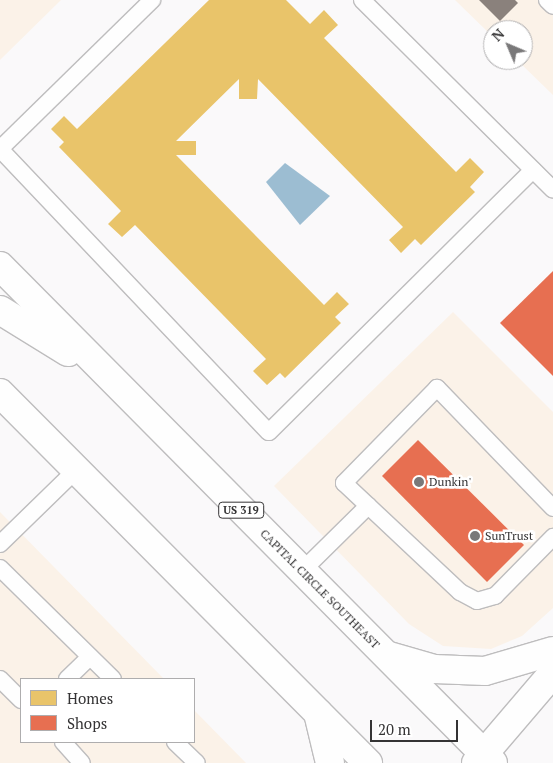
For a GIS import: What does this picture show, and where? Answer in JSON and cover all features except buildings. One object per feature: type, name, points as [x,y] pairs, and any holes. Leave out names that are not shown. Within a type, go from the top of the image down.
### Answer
[{"type":"main road","name":"CAPITAL CIRCLE SOUTHEAST","points":[[0,266],[101,372],[388,656],[484,760]]},
{"type":"main road","points":[[0,310],[101,372]]},
{"type":"main road","points":[[0,393],[368,763]]},
{"type":"main road","points":[[388,656],[434,668],[484,671],[553,651]]},
{"type":"main road","points":[[484,760],[553,673]]},
{"type":"main road","points":[[318,712],[330,763]]},
{"type":"lane","points":[[152,0],[0,149],[269,432],[533,170]]},
{"type":"lane","points":[[362,0],[553,190]]},
{"type":"lane","points":[[547,0],[553,6]]},
{"type":"lane","points":[[553,508],[437,388],[344,483],[460,592],[477,601],[495,596],[553,537]]},
{"type":"lane","points":[[0,544],[76,470]]},
{"type":"lane","points":[[302,571],[368,506]]},
{"type":"lane","points":[[0,568],[112,678]]},
{"type":"lane","points":[[68,678],[90,657]]},
{"type":"lane","points":[[0,679],[20,699]]},
{"type":"lane","points":[[63,743],[73,763]]},
{"type":"lane","points":[[64,743],[82,763]]},
{"type":"lane","points":[[177,743],[197,763]]},
{"type":"shaded area","points":[[0,0],[61,0],[0,60]]},
{"type":"shaded area","points":[[455,0],[553,0],[553,95],[527,70],[533,70],[533,20],[483,20],[483,27]]},
{"type":"shaded area","points":[[453,312],[553,412],[553,608],[522,636],[491,649],[443,646],[409,624],[274,486]]},
{"type":"shaded area","points":[[0,512],[163,678],[20,678],[20,743],[195,743],[195,711],[246,763],[0,763]]},
{"type":"water","points":[[285,163],[330,196],[300,225],[266,182]]},
{"type":"place","name":"Dunkin'","points":[[419,482]]},
{"type":"place","name":"SunTrust","points":[[475,536]]}]
